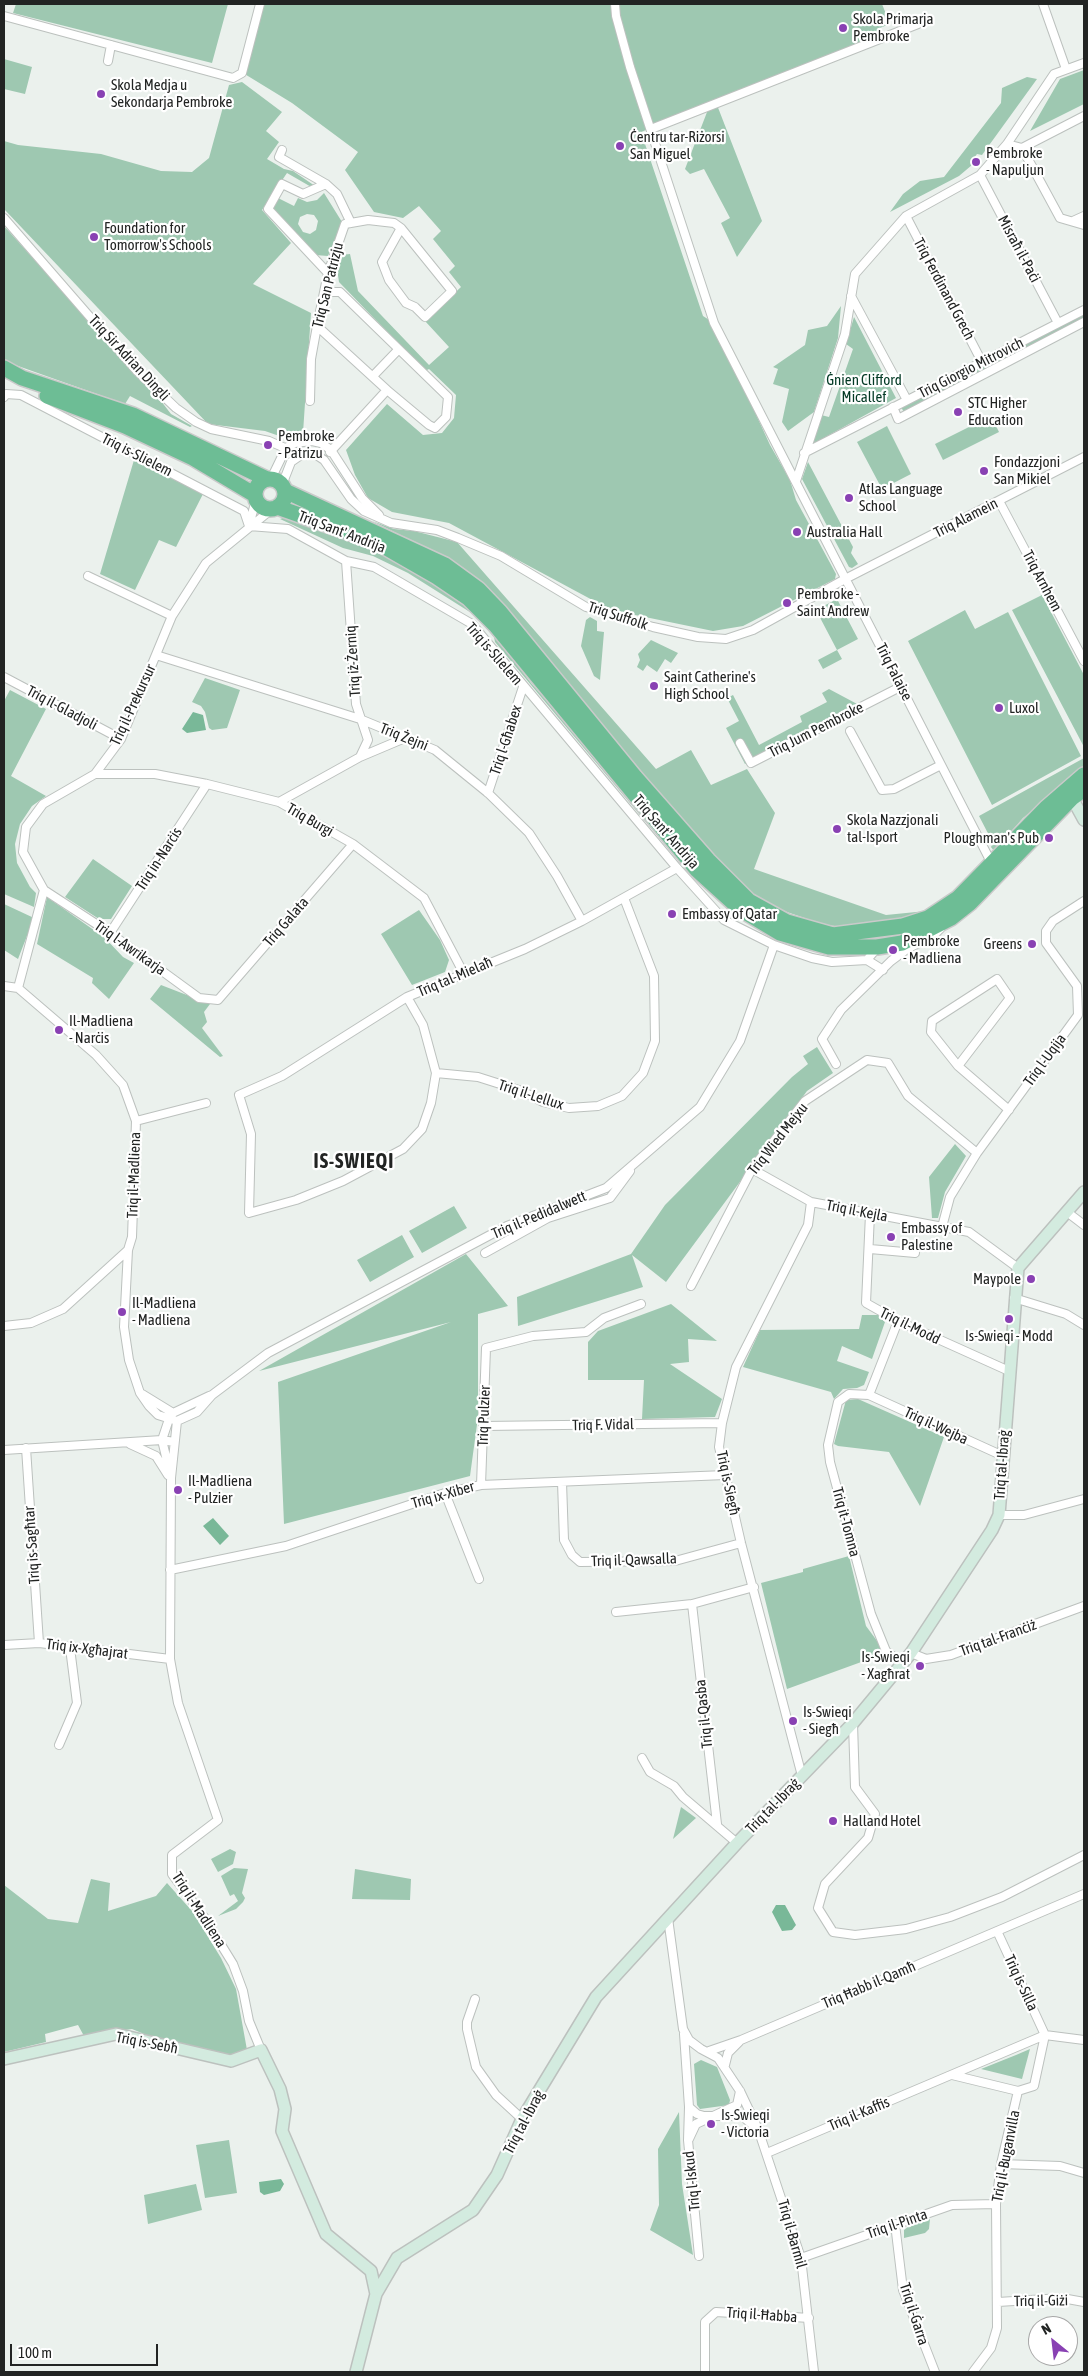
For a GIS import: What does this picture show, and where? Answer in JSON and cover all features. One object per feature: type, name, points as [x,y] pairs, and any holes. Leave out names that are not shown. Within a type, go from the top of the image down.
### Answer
[{"type":"highway","name":"Triq Sant' Andrija","points":[[4,368],[22,378],[133,415],[445,565],[478,590],[500,612],[635,777],[708,860],[749,901],[787,922],[833,935],[904,926],[928,918],[958,898],[1046,808],[1084,775]]},
{"type":"highway","name":"Triq Sant' Andrija","points":[[4,378],[125,426],[193,458],[255,497],[260,506],[275,508],[376,542],[437,577],[468,598],[496,626],[697,870],[740,909],[780,933],[830,947],[877,948],[902,943],[951,918],[970,903],[1078,793]]},
{"type":"highway","name":"Triq Sant' Andrija","points":[[275,508],[284,500],[276,483]]},
{"type":"highway","points":[[255,497],[258,484],[276,483]]},
{"type":"main road","points":[[1078,793],[1084,820]]},
{"type":"main road","points":[[1018,1268],[1084,1192]]},
{"type":"main road","name":"Triq tal-Ibraġ","points":[[356,2372],[376,2294],[397,2258],[473,2210],[497,2175],[522,2119],[596,1997],[737,1843],[853,1723],[911,1653],[992,1530],[999,1515],[1014,1298],[1018,1268]]},
{"type":"main road","name":"Triq is-Sebħ","points":[[4,2059],[116,2034],[231,2061],[261,2050]]},
{"type":"main road","name":"Triq il-Madliena","points":[[261,2050],[280,2089],[285,2109],[282,2131],[326,2234],[371,2271]]},
{"type":"main road","points":[[376,2294],[371,2271],[397,2258]]},
{"type":"street","points":[[4,16],[227,76],[239,76],[260,4]]},
{"type":"street","name":"Triq Falaise","points":[[614,4],[626,50],[714,322],[847,578],[992,864]]},
{"type":"street","points":[[1043,4],[1066,69]]},
{"type":"street","points":[[651,129],[918,24]]},
{"type":"street","points":[[108,61],[111,45]]},
{"type":"street","points":[[796,481],[845,334],[855,274],[906,216],[980,175],[1007,144],[1054,74],[1084,62]]},
{"type":"street","points":[[1007,144],[1022,148],[1084,116]]},
{"type":"street","points":[[1022,148],[1060,218],[1084,225]]},
{"type":"street","name":"Triq San Patrizju","points":[[282,150],[279,157],[326,184],[336,194],[351,223],[345,224],[328,273],[312,359],[310,401]]},
{"type":"street","name":"Misraħ il-Paċi","points":[[980,175],[1058,323]]},
{"type":"street","points":[[326,184],[303,194],[282,184],[268,209],[328,273]]},
{"type":"street","name":"Triq Ferdinand Grech","points":[[906,216],[982,362]]},
{"type":"street","points":[[1073,221],[1084,216]]},
{"type":"street","name":"Triq Sir Adrian Dingli","points":[[4,218],[136,370],[176,408],[196,422],[212,429],[269,441],[286,448]]},
{"type":"street","points":[[351,223],[368,220],[394,223],[401,228],[452,291],[425,317],[416,307],[406,303],[389,280],[382,262],[401,228]]},
{"type":"street","points":[[317,326],[386,390],[435,428],[446,417],[448,397],[340,292],[325,292]]},
{"type":"street","points":[[851,296],[907,400]]},
{"type":"street","name":"Triq Giorgio Mitrovich","points":[[804,453],[1084,310]]},
{"type":"street","points":[[893,407],[898,419],[1084,322]]},
{"type":"street","points":[[373,376],[398,350]]},
{"type":"street","points":[[323,460],[386,390]]},
{"type":"street","name":"Triq is-Slielem","points":[[4,397],[6,394],[21,395],[244,511],[249,526],[288,529],[346,561],[374,567],[472,624],[677,868],[724,920],[774,945],[818,960],[840,962],[867,960]]},
{"type":"street","points":[[276,483],[286,448],[295,444],[312,441],[321,443],[331,450]]},
{"type":"street","name":"Triq Suffolk","points":[[286,448],[315,454],[323,460],[357,506],[391,523],[437,530],[501,556],[586,607],[653,627],[698,637],[726,639],[753,630],[847,578]]},
{"type":"street","name":"Triq Suffolk","points":[[331,450],[362,498],[373,510],[391,523]]},
{"type":"street","points":[[276,483],[291,462],[299,454],[306,452]]},
{"type":"street","name":"Triq Alamein","points":[[847,578],[1084,457]]},
{"type":"street","points":[[249,526],[255,497]]},
{"type":"street","name":"Triq Arnhem","points":[[999,501],[1084,661]]},
{"type":"street","name":"Triq il-Prekursur","points":[[44,890],[23,852],[26,827],[43,804],[95,774],[121,739],[172,616],[206,563],[249,526],[275,508]]},
{"type":"street","name":"Triq iż-Żerniq","points":[[346,561],[356,704],[368,740],[360,757]]},
{"type":"street","points":[[88,576],[172,616]]},
{"type":"street","name":"Triq Żejni","points":[[156,655],[360,719],[434,750],[488,792],[529,833],[557,876],[582,921]]},
{"type":"street","name":"Triq il-Gladjoli","points":[[4,677],[121,739]]},
{"type":"street","name":"Triq Jum Pembroke","points":[[740,742],[752,764],[902,686]]},
{"type":"street","name":"Triq l-Għabex","points":[[488,792],[523,687]]},
{"type":"street","points":[[850,731],[882,790],[894,790],[941,765]]},
{"type":"street","points":[[279,802],[360,757],[405,738]]},
{"type":"street","name":"Triq Burgi","points":[[95,774],[155,774],[207,784],[279,802],[353,844],[424,898],[463,972]]},
{"type":"street","name":"Triq in-Narċis","points":[[110,933],[207,784]]},
{"type":"street","name":"Triq Galata","points":[[218,1000],[353,844]]},
{"type":"street","name":"Triq tal-Mielaħ","points":[[436,1073],[432,1103],[422,1128],[403,1149],[343,1181],[296,1200],[248,1213],[251,1134],[239,1095],[282,1076],[407,997],[463,972],[525,948],[582,921],[677,868]]},
{"type":"street","points":[[4,986],[18,988],[44,890]]},
{"type":"street","name":"Triq l-Awrikarja","points":[[44,890],[110,933],[200,998],[218,1000]]},
{"type":"street","name":"Triq il-Lellux","points":[[436,1073],[478,1077],[522,1091],[543,1102],[569,1108],[598,1106],[622,1096],[642,1074],[655,1040],[654,976],[624,898]]},
{"type":"street","name":"Triq l-Uqija","points":[[942,1227],[950,1196],[977,1153],[1078,1015],[1077,986],[1046,943],[1046,931],[1053,922],[1084,901]]},
{"type":"street","points":[[836,1064],[822,1039],[841,1010],[907,949],[933,936],[951,918]]},
{"type":"street","name":"Triq il-Pedidalwett","points":[[171,1416],[212,1395],[268,1353],[507,1226],[606,1188],[700,1107],[740,1041],[774,945]]},
{"type":"street","points":[[877,948],[867,960],[883,970]]},
{"type":"street","points":[[958,1066],[1010,998],[997,979],[932,1020],[932,1032],[958,1066],[1009,1110]]},
{"type":"street","name":"Triq il-Madliena","points":[[18,988],[96,1055],[123,1085],[136,1121],[132,1237],[128,1250],[124,1327],[129,1360],[140,1393],[177,1421],[171,1478],[170,1659],[178,1703],[218,1820],[172,1855],[172,1874],[204,1917],[233,1964],[243,1992],[249,2021],[261,2050]]},
{"type":"street","points":[[407,997],[423,1024],[436,1073]]},
{"type":"street","name":"Triq Wied Mejxu","points":[[691,1286],[752,1169],[806,1101],[868,1060],[888,1063],[908,1096],[977,1153]]},
{"type":"street","points":[[136,1121],[206,1103]]},
{"type":"street","points":[[484,1252],[548,1218],[610,1198],[636,1163]]},
{"type":"street","name":"Triq il-Kejla","points":[[752,1169],[811,1202],[969,1232],[1018,1268]]},
{"type":"street","name":"Triq is-Siegħ","points":[[802,1776],[741,1543],[719,1447],[722,1424],[736,1367],[808,1225],[811,1202]]},
{"type":"street","points":[[1067,1212],[1084,1225]]},
{"type":"street","name":"Triq il-Modd","points":[[870,1214],[870,1250],[866,1304],[898,1322],[1009,1371]]},
{"type":"street","points":[[4,1326],[31,1323],[63,1309],[128,1250]]},
{"type":"street","points":[[870,1250],[916,1253]]},
{"type":"street","points":[[1014,1298],[1066,1314],[1084,1325]]},
{"type":"street","name":"Triq Pulzier","points":[[481,1484],[486,1348],[533,1336],[586,1332],[604,1318],[641,1304]]},
{"type":"street","points":[[869,1395],[898,1322]]},
{"type":"street","name":"Triq it-Tomna","points":[[869,1395],[848,1394],[838,1402],[828,1445],[830,1462],[871,1614],[886,1651],[903,1664]]},
{"type":"street","name":"Triq il-Pedidalwett","points":[[177,1421],[197,1412],[212,1395]]},
{"type":"street","name":"Triq il-Wejba","points":[[869,1395],[1003,1456]]},
{"type":"street","points":[[148,1452],[163,1444],[171,1416]]},
{"type":"street","name":"Triq F. Vidal","points":[[484,1426],[722,1424]]},
{"type":"street","points":[[129,1444],[156,1456],[171,1478]]},
{"type":"street","points":[[4,1450],[129,1444],[174,1445]]},
{"type":"street","name":"Triq il-Madliena","points":[[163,1444],[171,1478]]},
{"type":"street","name":"Triq is-Sagħtar","points":[[26,1448],[39,1643]]},
{"type":"street","name":"Triq ix-Xiber","points":[[170,1570],[286,1546],[445,1493],[481,1484],[725,1475]]},
{"type":"street","name":"Triq il-Qawsalla","points":[[562,1482],[564,1540],[572,1555],[580,1562],[675,1561],[741,1543]]},
{"type":"street","points":[[445,1493],[480,1579]]},
{"type":"street","points":[[999,1515],[1024,1515],[1084,1499]]},
{"type":"street","points":[[616,1612],[692,1604],[754,1587]]},
{"type":"street","name":"Triq il-Qasba","points":[[692,1604],[717,1824]]},
{"type":"street","name":"Triq tal-Franċiż","points":[[911,1653],[926,1659],[951,1655],[1084,1606]]},
{"type":"street","name":"Triq ix-Xgħajrat","points":[[4,1644],[39,1643],[170,1659]]},
{"type":"street","points":[[59,1745],[77,1703],[70,1648]]},
{"type":"street","points":[[853,1723],[855,1787],[875,1814],[868,1838],[826,1884],[818,1908],[832,1932],[855,1935],[906,1929],[950,1917],[1002,1897],[1084,1855]]},
{"type":"street","points":[[642,1758],[650,1772],[674,1786],[683,1797],[737,1843]]},
{"type":"street","name":"Triq Ħabb il-Qamħ","points":[[705,2050],[741,2040],[1084,1894]]},
{"type":"street","name":"Triq il-Barmil","points":[[668,1918],[684,2029],[689,2040],[725,2065],[740,2091],[767,2153],[801,2258],[814,2372]]},
{"type":"street","name":"Triq is-Silla","points":[[997,1931],[1045,2036]]},
{"type":"street","points":[[475,1999],[467,2022],[467,2029],[476,2067],[496,2095],[522,2119]]},
{"type":"street","name":"Triq l-Iskud","points":[[684,2029],[689,2107],[688,2140],[700,2256]]},
{"type":"street","name":"Triq il-Kaffis","points":[[767,2153],[1045,2036],[1084,2040]]},
{"type":"street","name":"Triq il-Buganvilla","points":[[973,2372],[991,2348],[997,2328],[996,2204],[1001,2164],[1018,2091],[1034,2086],[1045,2036]]},
{"type":"street","name":"Triq Ħabb il-Qamħ","points":[[725,2065],[728,2053],[741,2040]]},
{"type":"street","points":[[686,2063],[694,2052],[705,2050]]},
{"type":"street","points":[[952,2075],[1018,2091]]},
{"type":"street","points":[[688,2140],[696,2124],[737,2105],[740,2091]]},
{"type":"street","points":[[689,2107],[697,2114],[742,2116],[758,2129]]},
{"type":"street","points":[[1001,2164],[1060,2166],[1084,2173]]},
{"type":"street","name":"Triq il-Pinta","points":[[801,2258],[952,2205],[996,2204]]},
{"type":"street","name":"Triq il-Ġarra","points":[[895,2224],[903,2290],[934,2372]]},
{"type":"street","name":"Triq il-Giżi","points":[[998,2302],[1062,2298],[1084,2302]]},
{"type":"street","name":"Triq il-Ħabba","points":[[705,2372],[704,2322],[716,2312],[809,2318]]},
{"type":"green space","points":[[16,4],[228,4],[212,63],[13,13]]},
{"type":"green space","points":[[262,4],[882,4],[890,24],[877,29],[880,32],[878,36],[641,132],[703,316],[714,323],[770,445],[790,480],[796,500],[836,574],[835,579],[743,626],[713,631],[611,610],[449,523],[392,512],[368,498],[355,475],[346,450],[387,404],[423,435],[442,433],[454,418],[456,395],[429,369],[425,371],[339,282],[337,269],[341,255],[350,254],[358,291],[429,365],[449,347],[425,321],[461,287],[449,272],[455,266],[433,239],[441,231],[419,206],[403,218],[374,212],[345,170],[358,152],[292,103],[243,73]]},
{"type":"green space","points":[[4,59],[32,67],[25,94],[4,89]]},
{"type":"green space","points":[[1084,70],[1084,104],[1030,131],[1060,79]]},
{"type":"green space","points":[[1027,77],[1037,79],[982,155],[977,154],[971,162],[972,165],[959,176],[890,212],[903,194],[920,181],[944,177],[1001,103],[1002,88]]},
{"type":"green space","points":[[242,82],[282,112],[266,131],[279,142],[267,159],[284,169],[293,171],[315,186],[313,188],[287,173],[262,210],[291,243],[253,284],[311,313],[303,433],[285,438],[265,431],[208,424],[4,209],[4,141],[18,145],[101,154],[161,171],[192,172],[209,158],[229,85]]},
{"type":"green space","points":[[717,105],[762,221],[737,257],[721,223],[730,218],[704,169],[690,174],[685,169],[709,107]]},
{"type":"green space","points":[[324,193],[342,222],[328,256],[315,255],[271,207],[276,197],[294,206],[298,198],[307,202],[317,200]],"holes":[[[307,214],[314,215],[318,221],[316,230],[310,234],[303,232],[298,224],[300,217]]]},
{"type":"green space","points":[[4,226],[154,392],[171,414],[192,426],[190,427],[130,396],[125,404],[4,361]]},
{"type":"green space","points":[[841,306],[838,338],[814,412],[788,431],[782,422],[789,389],[773,384],[778,369],[773,367],[805,345],[808,330],[827,326]]},
{"type":"green space","points":[[1084,313],[1084,321],[905,414],[901,407]]},
{"type":"green space","name":"Ġnien Clifford Micallef","points":[[854,317],[896,398],[813,444],[821,415],[829,417],[853,349],[846,344]]},
{"type":"green space","points":[[991,416],[999,432],[943,460],[935,444]]},
{"type":"green space","points":[[887,426],[911,474],[882,489],[857,442]]},
{"type":"green space","points":[[134,460],[203,494],[176,547],[159,540],[135,590],[100,574]]},
{"type":"green space","points":[[808,462],[853,547],[851,553],[858,564],[852,568],[849,567],[802,479]]},
{"type":"green space","points":[[285,517],[376,550],[452,593],[483,620],[531,683],[683,853],[676,858],[473,614],[408,573],[373,556],[343,548],[280,519]]},
{"type":"green space","points":[[372,521],[394,529],[414,531],[457,542],[656,769],[691,750],[711,785],[747,769],[775,813],[754,869],[886,915],[926,911],[898,921],[863,929],[825,925],[784,911],[751,893],[718,864],[447,558]]},
{"type":"green space","points":[[1042,595],[1084,675],[1084,747],[1012,610]]},
{"type":"green space","points":[[837,599],[858,639],[837,650],[816,610]]},
{"type":"green space","name":"Luxol","points":[[965,610],[975,629],[1008,612],[1081,756],[992,805],[908,641]]},
{"type":"green space","points":[[590,617],[597,621],[597,631],[604,632],[600,680],[594,676],[581,646],[586,620]]},
{"type":"green space","points":[[651,640],[678,653],[671,663],[665,659],[657,672],[647,665],[643,671],[637,667],[640,660],[638,654]]},
{"type":"green space","points":[[837,650],[842,659],[823,669],[818,660]]},
{"type":"green space","points":[[205,678],[240,690],[227,728],[212,730],[209,728],[205,712],[201,706],[192,702]]},
{"type":"green space","points":[[829,689],[859,705],[745,764],[726,728],[739,721],[727,698],[733,695],[759,745],[802,722],[800,716],[827,702],[822,693]]},
{"type":"green space","points":[[10,690],[46,709],[11,776],[46,796],[32,806],[20,824],[15,844],[17,863],[30,887],[36,893],[34,907],[4,894],[4,701]]},
{"type":"green space","points":[[1084,758],[1084,768],[1023,818],[994,851],[991,847],[993,843],[979,816]]},
{"type":"green space","points":[[93,859],[132,886],[111,919],[99,919],[65,897]]},
{"type":"green space","points":[[47,897],[105,938],[123,957],[134,963],[109,999],[92,983],[93,978],[37,944]]},
{"type":"green space","points":[[4,904],[34,918],[18,959],[4,950]]},
{"type":"green space","points":[[419,910],[440,940],[449,960],[445,972],[412,985],[381,934]]},
{"type":"green space","points":[[161,985],[210,1004],[204,1012],[207,1022],[202,1028],[223,1056],[220,1057],[150,999]]},
{"type":"green space","points":[[817,1047],[833,1073],[807,1091],[666,1282],[632,1255],[643,1287],[518,1326],[517,1297],[631,1254],[665,1205],[792,1077],[808,1064],[803,1056]]},
{"type":"green space","points":[[955,1144],[966,1156],[945,1192],[938,1218],[932,1218],[929,1177]]},
{"type":"green space","points":[[454,1206],[467,1228],[422,1253],[409,1231]]},
{"type":"green space","points":[[402,1235],[414,1257],[370,1282],[357,1260]]},
{"type":"green space","points":[[466,1254],[508,1306],[478,1314],[478,1417],[470,1476],[284,1524],[278,1382],[451,1322],[259,1371]]},
{"type":"green space","points":[[671,1304],[717,1341],[688,1339],[689,1362],[670,1364],[722,1399],[715,1417],[642,1419],[644,1380],[588,1380],[588,1342],[598,1331]]},
{"type":"green space","points":[[862,1315],[878,1315],[885,1322],[872,1359],[842,1346],[837,1361],[869,1372],[864,1385],[857,1388],[843,1389],[834,1399],[831,1392],[743,1367],[760,1330],[859,1329]]},
{"type":"green space","points":[[858,1399],[944,1437],[920,1506],[889,1452],[834,1444],[846,1400]]},
{"type":"green space","points":[[849,1556],[866,1626],[886,1653],[787,1689],[761,1583],[803,1572],[803,1569]]},
{"type":"green space","points":[[681,1807],[696,1818],[673,1839]]},
{"type":"green space","points":[[230,1849],[236,1852],[233,1864],[218,1872],[211,1859]]},
{"type":"green space","points":[[234,1868],[248,1869],[242,1893],[245,1898],[236,1909],[218,1916],[238,1901],[234,1894],[230,1896],[221,1876]]},
{"type":"green space","points":[[355,1869],[411,1879],[410,1900],[352,1899]]},
{"type":"green space","points":[[91,1879],[110,1883],[108,1911],[156,1896],[167,1883],[192,1911],[221,1958],[236,1989],[247,2050],[237,2055],[224,2057],[166,2043],[132,2029],[84,2036],[78,2025],[45,2034],[46,2042],[4,2052],[4,1885],[48,1919],[78,1923]]},
{"type":"green space","points":[[1030,2049],[1022,2079],[981,2069],[1016,2055]]},
{"type":"green space","points":[[701,2060],[717,2067],[730,2100],[729,2105],[700,2109],[697,2105],[694,2064]]},
{"type":"green space","points":[[679,2112],[682,2184],[693,2255],[650,2230],[659,2205],[658,2149]]},
{"type":"green space","points":[[229,2140],[237,2193],[205,2198],[196,2145]]},
{"type":"green space","points":[[196,2184],[202,2210],[148,2224],[144,2195]]},
{"type":"green space","points":[[930,2219],[929,2229],[925,2233],[904,2238],[904,2230],[912,2224]]},
{"type":"shaded area","points":[[193,712],[203,715],[206,730],[187,733],[182,729]]},
{"type":"shaded area","points":[[213,1518],[229,1536],[220,1545],[203,1526]]},
{"type":"shaded area","points":[[776,1905],[785,1905],[796,1925],[792,1930],[782,1931],[772,1912]]},
{"type":"shaded area","points":[[281,2179],[284,2184],[280,2191],[264,2195],[260,2192],[259,2182]]},
{"type":"place","name":"Skola Primarja Pembroke","points":[[843,28]]},
{"type":"place","name":"Skola Medja u Sekondarja Pembroke","points":[[101,94]]},
{"type":"place","name":"Ċentru tar-Riżorsi San Miguel","points":[[620,146]]},
{"type":"place","name":"Pembroke - Napuljun","points":[[976,162]]},
{"type":"place","name":"Foundation for Tomorrow's Schools","points":[[94,237]]},
{"type":"place","name":"STC Higher Education","points":[[958,412]]},
{"type":"place","name":"Pembroke - Patrizu","points":[[268,445]]},
{"type":"place","name":"Fondazzjoni San Mikiel","points":[[984,471]]},
{"type":"place","name":"Atlas Language School","points":[[849,498]]},
{"type":"place","name":"Australia Hall","points":[[797,532]]},
{"type":"place","name":"Pembroke - Saint Andrew","points":[[787,603]]},
{"type":"place","name":"Saint Catherine's High School","points":[[654,686]]},
{"type":"place","name":"Luxol","points":[[999,708]]},
{"type":"place","name":"Skola Nazzjonali tal-Isport","points":[[837,829]]},
{"type":"place","name":"Ploughman's Pub","points":[[1049,838]]},
{"type":"place","name":"Embassy of Qatar","points":[[672,914]]},
{"type":"place","name":"Greens","points":[[1032,944]]},
{"type":"place","name":"Pembroke - Madliena","points":[[893,950]]},
{"type":"place","name":"Il-Madliena - Narċis","points":[[59,1030]]},
{"type":"place","name":"Embassy of Palestine","points":[[891,1237]]},
{"type":"place","name":"Maypole","points":[[1031,1279]]},
{"type":"place","name":"Il-Madliena - Madliena","points":[[122,1312]]},
{"type":"place","name":"Is-Swieqi - Modd","points":[[1009,1319]]},
{"type":"place","name":"Il-Madliena - Pulzier","points":[[178,1490]]},
{"type":"place","name":"Is-Swieqi - Xagħrat","points":[[920,1666]]},
{"type":"place","name":"Is-Swieqi - Siegħ","points":[[793,1721]]},
{"type":"place","name":"Halland Hotel","points":[[833,1821]]},
{"type":"place","name":"Is-Swieqi - Victoria","points":[[711,2124]]},
{"type":"district","name":"IS-SWIEQI","points":[[354,1162]]}]
